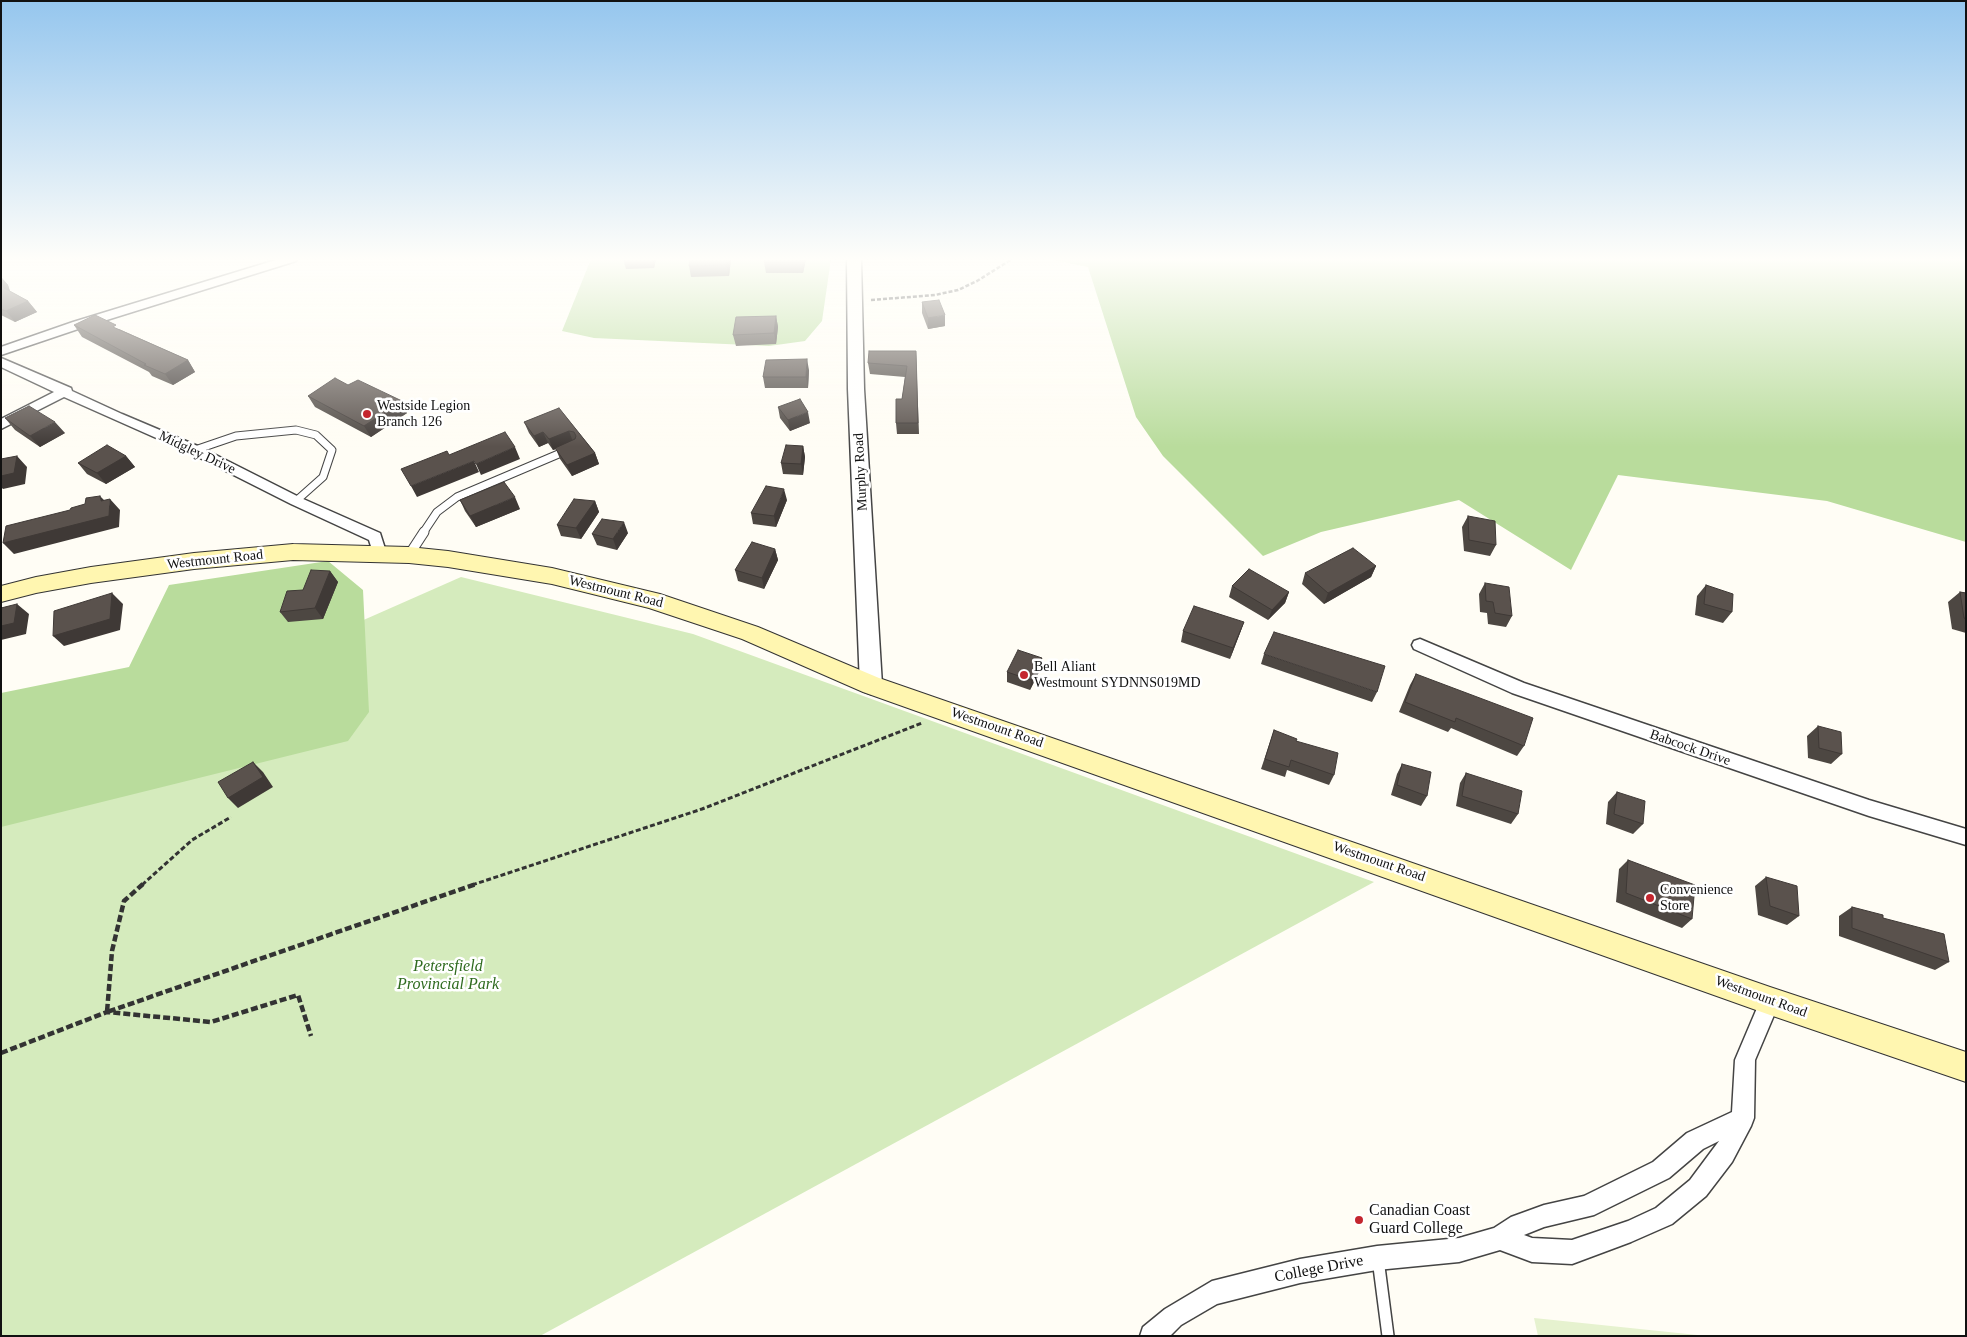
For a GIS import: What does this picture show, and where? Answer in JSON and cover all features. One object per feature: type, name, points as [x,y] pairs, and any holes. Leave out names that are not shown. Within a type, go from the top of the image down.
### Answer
[{"type":"main road","name":"Westmount Road","points":[[1,594],[36,585],[91,575],[194,561],[293,552],[409,555],[552,576],[652,600],[750,633],[871,685],[1770,1001],[1966,1067]]},
{"type":"street","points":[[1,351],[88,321]]},
{"type":"street","name":"Murphy Road","points":[[855,321],[856,389],[871,685]]},
{"type":"street","name":"Midgley Drive","points":[[1,362],[66,391],[117,417],[195,450],[296,501],[375,537],[380,554]]},
{"type":"street","points":[[1,425],[66,391]]},
{"type":"street","name":"Babcock Drive","points":[[1420,645],[1518,688],[1869,808],[1966,837]]},
{"type":"street","points":[[1500,1238],[1532,1250],[1572,1252],[1623,1234],[1664,1216],[1698,1188],[1724,1154],[1743,1118],[1745,1060],[1770,1001]]},
{"type":"street","name":"College Drive","points":[[1152,1336],[1173,1318],[1212,1293],[1300,1271],[1377,1258],[1459,1250],[1500,1238],[1519,1225],[1544,1216],[1586,1207],[1661,1170],[1695,1141],[1743,1118]]},
{"type":"lane","points":[[195,450],[236,436],[296,430],[316,435],[332,450],[323,478],[296,501]]},
{"type":"lane","points":[[409,555],[437,512],[457,497],[575,447]]},
{"type":"lane","points":[[1377,1258],[1388,1336]]},
{"type":"path","points":[[1,1053],[107,1012],[394,911],[702,809],[951,712]]},
{"type":"path","points":[[107,1012],[112,951],[124,901],[192,840],[231,817]]},
{"type":"path","points":[[107,1012],[212,1022],[298,995],[311,1036]]},
{"type":"green space","points":[[566,321],[822,321],[805,341],[769,346],[594,338],[562,331]]},
{"type":"green space","points":[[1105,321],[1966,321],[1966,542],[1827,501],[1618,475],[1571,570],[1459,500],[1321,532],[1263,556],[1163,456],[1136,417]]},
{"type":"green space","points":[[328,561],[363,590],[369,712],[348,741],[1,827],[1,693],[129,667],[169,585]]},
{"type":"green space","name":"Petersfield Provincial Park","points":[[461,577],[693,634],[1374,882],[540,1336],[1,1336],[1,780]]},
{"type":"green space","points":[[1534,1318],[1707,1336],[1538,1336]]},
{"type":"building","points":[[82,321],[108,321],[116,325],[113,327],[188,360],[165,374],[144,365],[146,364],[74,325]]},
{"type":"building","points":[[735,321],[775,321],[774,333],[733,335]]},
{"type":"building","points":[[869,351],[916,351],[918,423],[896,423],[896,399],[902,399],[907,366],[868,363]]},
{"type":"building","points":[[807,359],[806,377],[763,377],[766,360]]},
{"type":"building","points":[[335,378],[348,385],[358,380],[402,401],[364,426],[308,396]]},
{"type":"building","points":[[800,399],[808,412],[788,420],[778,407]]},
{"type":"building","points":[[29,406],[55,422],[30,436],[5,418]]},
{"type":"building","points":[[559,408],[595,453],[567,465],[555,448],[575,439],[574,432],[569,431],[549,439],[543,432],[534,436],[524,422]]},
{"type":"building","points":[[505,432],[515,447],[476,464],[474,461],[411,486],[401,469],[447,451],[449,455]]},
{"type":"building","points":[[107,445],[126,456],[97,473],[78,463]]},
{"type":"building","points":[[786,445],[803,446],[801,464],[781,463]]},
{"type":"building","points":[[17,456],[14,473],[1,476],[1,459]]},
{"type":"building","points":[[504,482],[515,497],[470,516],[460,500]]},
{"type":"building","points":[[766,486],[784,489],[774,516],[751,513]]},
{"type":"building","points":[[100,496],[101,501],[110,499],[109,516],[3,543],[6,526],[70,510],[85,504],[86,498]]},
{"type":"building","points":[[574,499],[595,501],[576,528],[557,525]]},
{"type":"building","points":[[1468,516],[1495,521],[1496,545],[1469,540]]},
{"type":"building","points":[[602,519],[624,522],[613,539],[592,534]]},
{"type":"building","points":[[752,542],[775,549],[762,578],[735,570]]},
{"type":"building","points":[[1353,548],[1376,566],[1328,593],[1305,573]]},
{"type":"building","points":[[1249,569],[1289,592],[1272,610],[1232,586]]},
{"type":"building","points":[[311,570],[330,571],[315,608],[280,612],[287,591],[303,590]]},
{"type":"building","points":[[1485,583],[1509,587],[1512,616],[1495,613],[1493,602],[1486,601]]},
{"type":"building","points":[[1706,585],[1733,594],[1732,612],[1704,604]]},
{"type":"building","points":[[1960,592],[1966,593],[1966,619],[1964,618]]},
{"type":"building","points":[[112,593],[110,619],[53,636],[54,611]]},
{"type":"building","points":[[17,604],[14,623],[1,626],[1,608]]},
{"type":"building","points":[[1194,606],[1244,622],[1233,648],[1183,631]]},
{"type":"building","points":[[1274,632],[1385,666],[1377,692],[1264,654]]},
{"type":"building","points":[[1018,650],[1042,658],[1031,680],[1007,672]]},
{"type":"building","points":[[1416,674],[1533,718],[1524,746],[1456,718],[1455,722],[1405,702]]},
{"type":"building","points":[[1818,726],[1841,732],[1842,754],[1819,748]]},
{"type":"building","points":[[1274,730],[1297,739],[1296,741],[1338,753],[1334,775],[1291,760],[1289,767],[1265,759]]},
{"type":"building","points":[[253,762],[263,777],[228,798],[218,782]]},
{"type":"building","points":[[1402,764],[1431,772],[1427,796],[1397,785]]},
{"type":"building","points":[[1466,773],[1522,791],[1518,814],[1462,796]]},
{"type":"building","points":[[1617,792],[1645,801],[1643,824],[1614,814]]},
{"type":"building","points":[[1628,860],[1695,885],[1692,919],[1626,893]]},
{"type":"building","points":[[1766,877],[1797,886],[1799,916],[1770,906]]},
{"type":"building","points":[[1852,907],[1883,915],[1883,918],[1944,934],[1949,962],[1852,928]]},
{"type":"place","name":"Westside Legion Branch 126","points":[[367,414]]},
{"type":"place","name":"Bell Aliant Westmount SYDNNS019MD","points":[[1024,675]]},
{"type":"place","name":"Convenience Store","points":[[1650,898]]},
{"type":"place","name":"Canadian Coast Guard College","points":[[1359,1220]]}]
